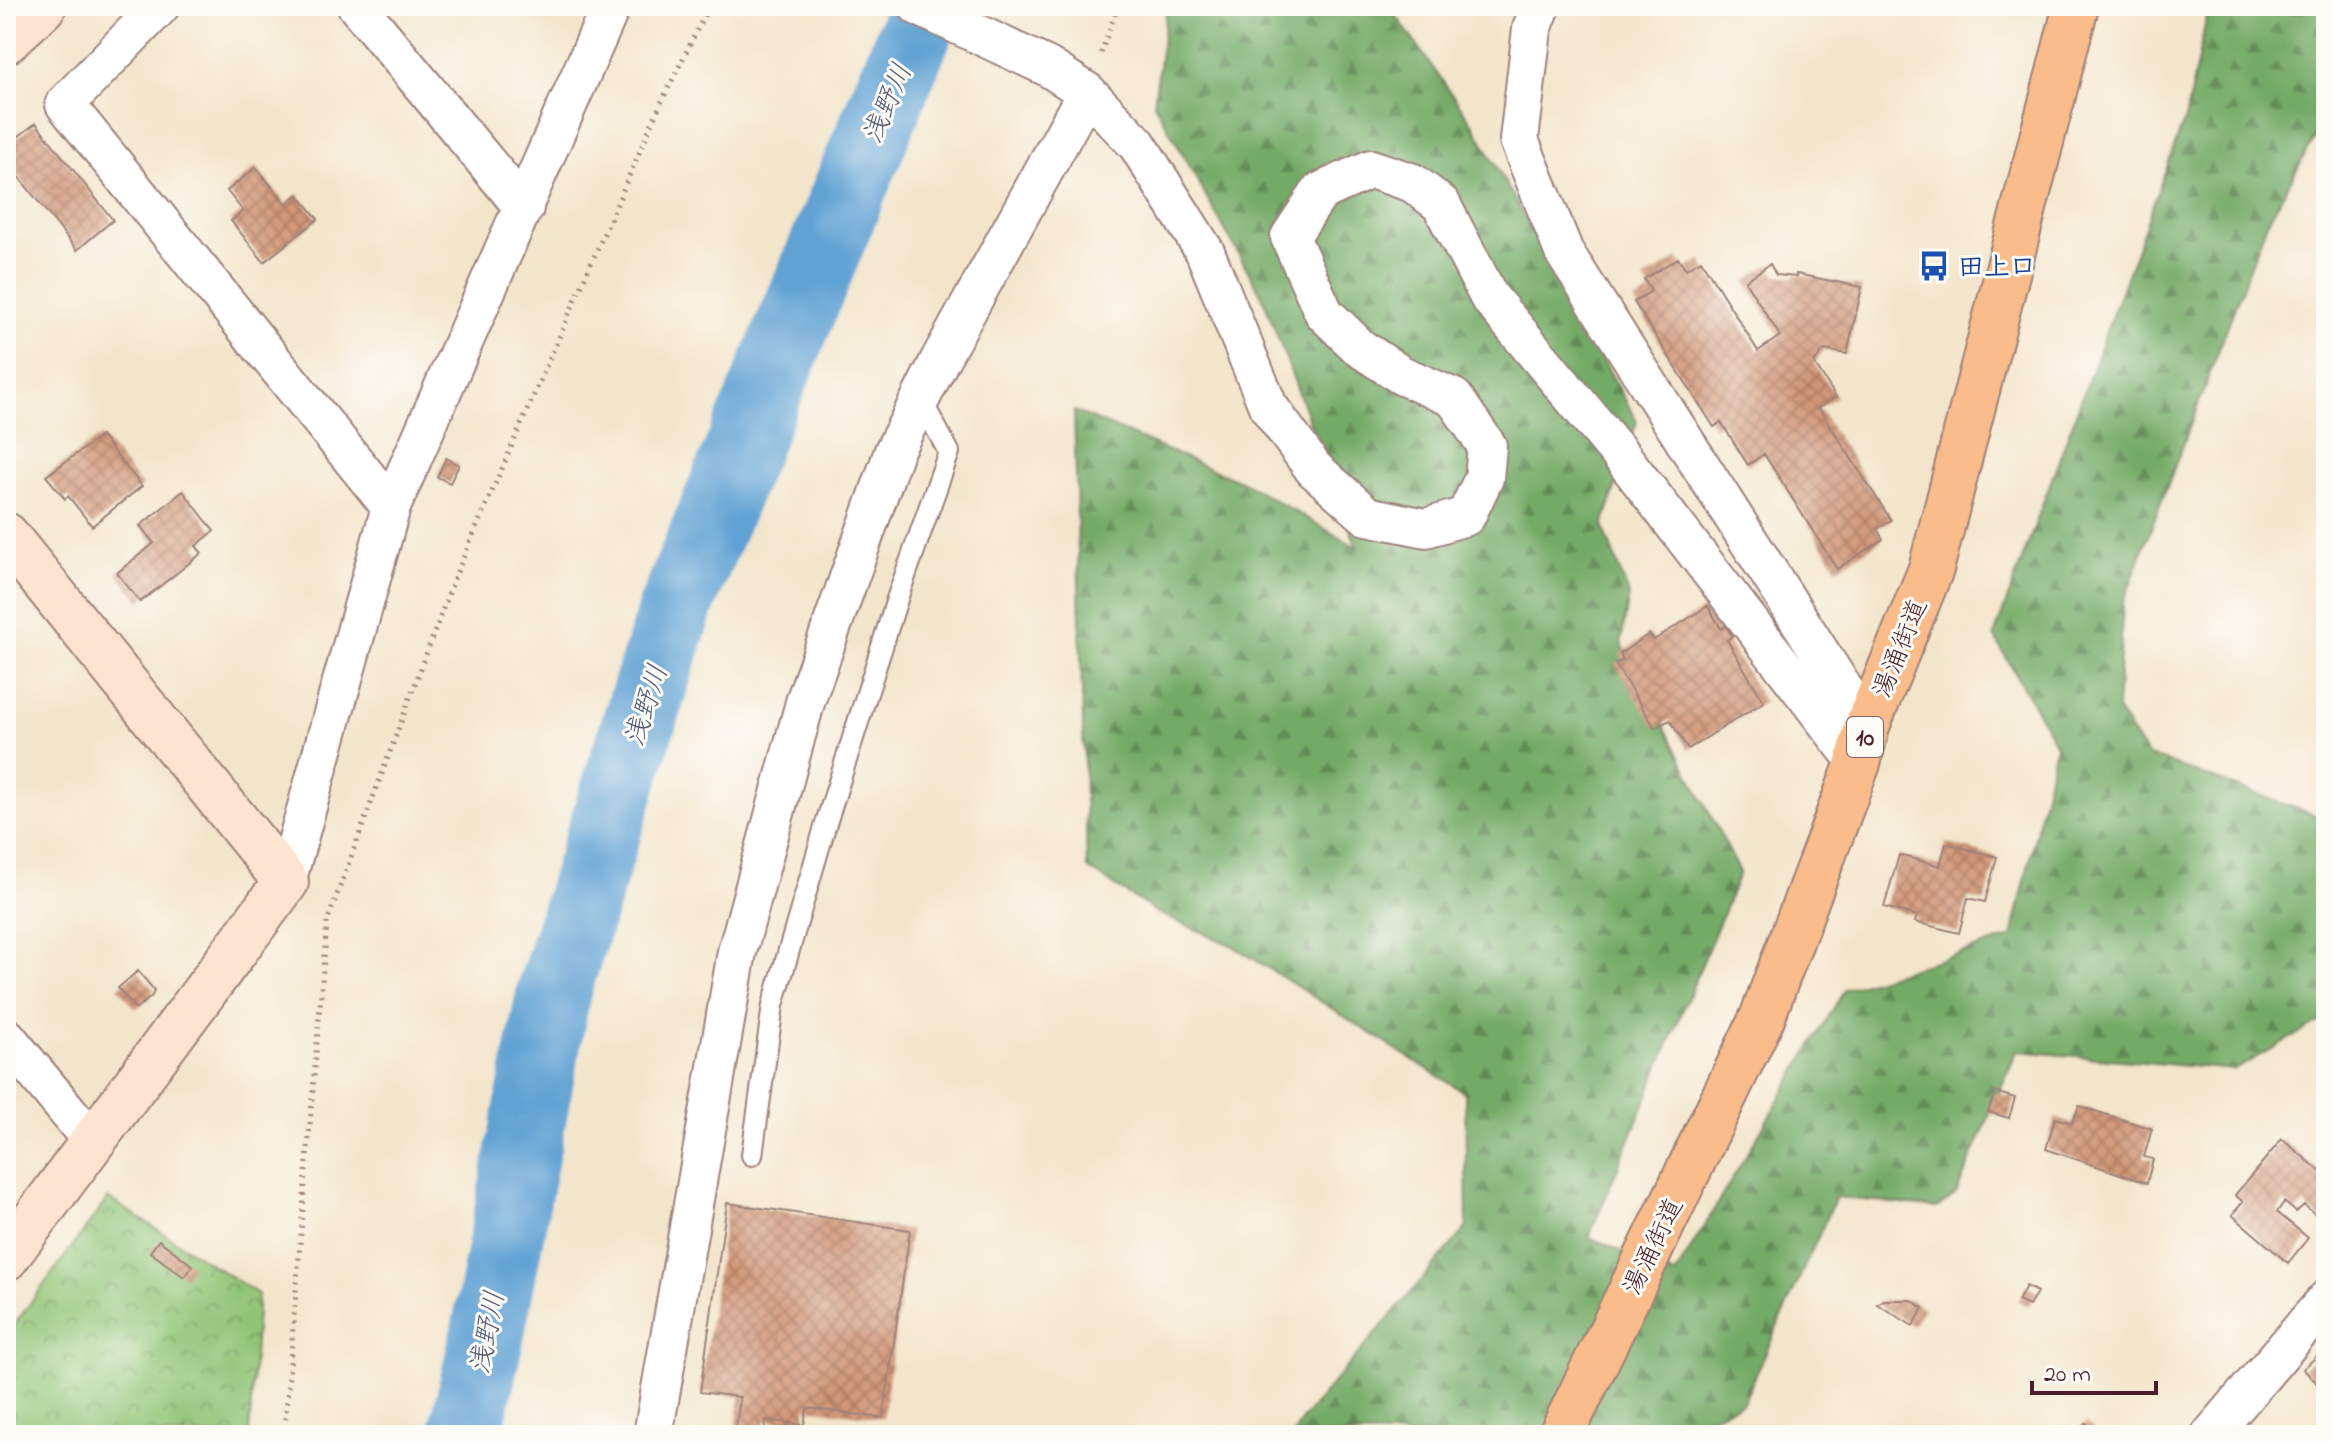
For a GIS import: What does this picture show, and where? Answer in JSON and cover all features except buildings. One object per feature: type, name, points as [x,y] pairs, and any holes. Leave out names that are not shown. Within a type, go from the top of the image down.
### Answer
[{"type":"main road","name":"湯涌街道","points":[[1561,1435],[1762,1018],[1931,569],[2076,6]]},
{"type":"street","points":[[6,41],[44,6]]},
{"type":"street","points":[[160,6],[65,104],[391,507]]},
{"type":"street","points":[[357,6],[524,208]]},
{"type":"street","points":[[6,1258],[286,882],[391,507],[611,6]]},
{"type":"street","points":[[918,6],[1048,67],[1087,92],[1137,144],[1205,252],[1268,406],[1314,469],[1367,516],[1426,528],[1466,516],[1484,478],[1487,446],[1454,398],[1401,375],[1360,348],[1324,313],[1290,237],[1320,192],[1371,169],[1413,183],[1441,204],[1489,297],[1863,744]]},
{"type":"street","points":[[1541,6],[1532,29],[1519,140],[1564,252],[1863,744]]},
{"type":"street","points":[[653,1435],[737,952],[806,699],[894,451],[1087,92]]},
{"type":"street","points":[[6,535],[286,882]]},
{"type":"street","points":[[6,1037],[93,1142]]},
{"type":"street","points":[[2211,1435],[2326,1300]]},
{"type":"lane","points":[[752,1155],[773,1005],[888,626],[949,452],[920,398]]},
{"type":"path","points":[[284,1435],[327,922],[454,579],[659,107],[709,6]]},
{"type":"path","points":[[1087,92],[1118,6]]},
{"type":"green space","points":[[1167,6],[1389,6],[1473,124],[1637,421],[1603,526],[1629,595],[1621,643],[1740,872],[1589,1237],[1675,1275],[1845,989],[2012,937],[2056,745],[1994,636],[2186,115],[2209,6],[2326,6],[2326,117],[2266,225],[2123,603],[2117,710],[2147,755],[2326,819],[2326,1018],[2234,1070],[2017,1051],[1956,1194],[1937,1208],[1836,1197],[1743,1403],[1666,1435],[1293,1435],[1303,1418],[1467,1227],[1465,1093],[1233,946],[1158,913],[1087,868],[1074,411],[1245,483],[1357,547],[1262,296],[1154,103]]},
{"type":"green space","points":[[108,1198],[258,1294],[249,1435],[6,1435],[6,1336]]},
{"type":"waterway","name":"浅野川","points":[[465,1435],[554,990],[674,612],[926,6]]},
{"type":"place","name":"田上口","points":[[1934,266]]}]
